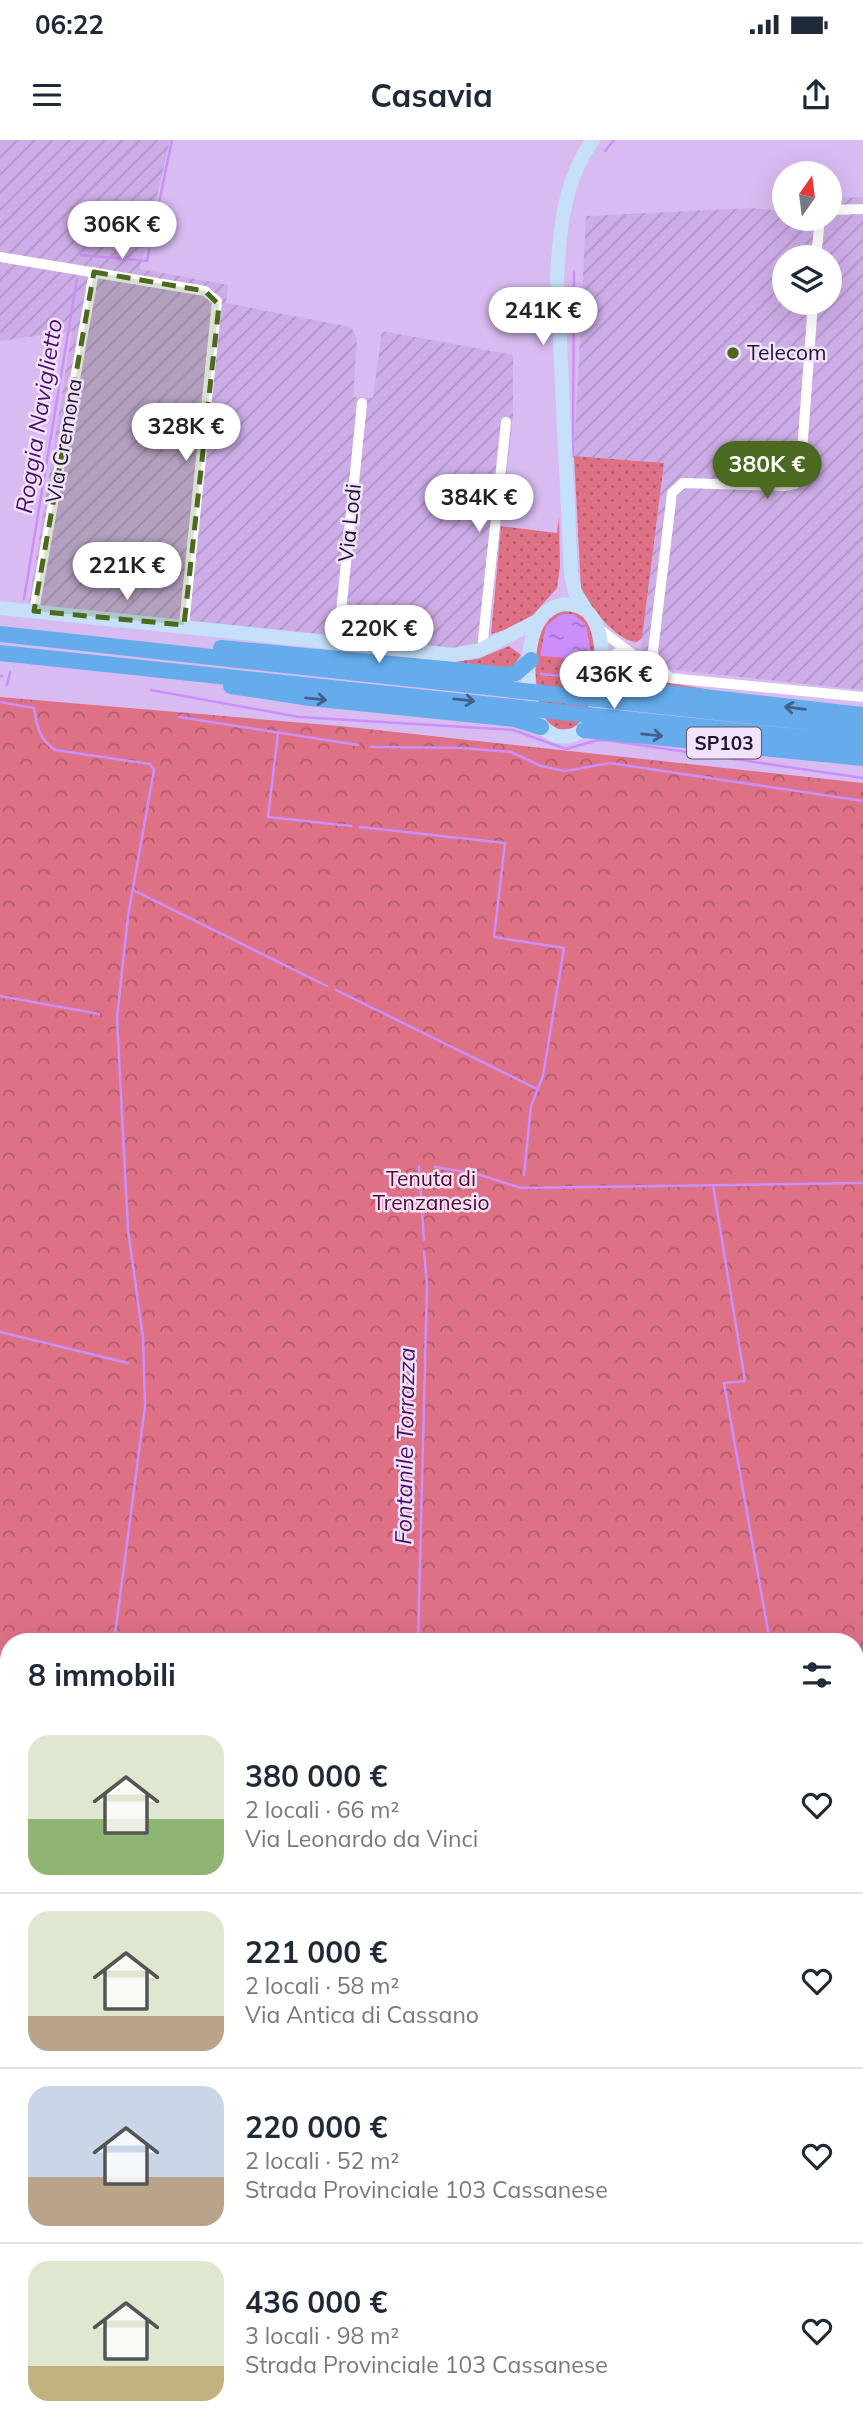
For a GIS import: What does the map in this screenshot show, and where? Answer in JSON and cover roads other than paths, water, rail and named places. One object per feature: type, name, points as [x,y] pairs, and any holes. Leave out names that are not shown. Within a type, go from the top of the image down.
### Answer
[{"type":"highway","name":"SP103","points":[[0,634],[619,710],[863,744]]},
{"type":"highway","name":"SP103","points":[[38,638],[253,650],[507,675],[516,673],[531,656]]},
{"type":"highway","name":"SP103","points":[[0,653],[513,698]]},
{"type":"highway","name":"SP103","points":[[31,655],[310,698],[515,719],[541,727]]},
{"type":"highway","name":"SP103","points":[[601,667],[611,683],[623,688],[863,715]]},
{"type":"highway","name":"SP103","points":[[619,710],[863,728]]},
{"type":"highway","name":"SP103","points":[[584,730],[863,758]]},
{"type":"main road","points":[[571,573],[564,590],[543,615],[531,656],[532,707],[541,727],[561,737],[584,730],[596,712],[601,667],[598,628],[575,592],[571,573],[558,258],[572,178],[593,140]]},
{"type":"main road","points":[[0,608],[453,655],[482,649],[567,604],[586,610]]},
{"type":"main road","points":[[500,640],[519,640],[531,656]]},
{"type":"street","points":[[842,210],[863,209]]},
{"type":"street","points":[[0,257],[205,291],[219,305],[184,625]]},
{"type":"street","name":"Via Cremona","points":[[34,611],[94,272]]},
{"type":"street","points":[[670,678],[655,663],[653,651],[670,500],[676,487],[689,483],[785,486],[795,484],[800,479],[812,315]]},
{"type":"street","name":"Via Lodi","points":[[338,642],[362,403]]},
{"type":"street","points":[[482,649],[506,422]]},
{"type":"street","points":[[598,628],[641,663]]},
{"type":"street","points":[[641,663],[649,660],[653,651]]},
{"type":"street","points":[[601,667],[609,655],[619,652],[670,678],[863,697]]},
{"type":"water","points":[[561,614],[573,614],[586,624],[592,660],[540,656],[546,626]]},
{"type":"waterway","name":"Roggia Naviglietto","points":[[81,255],[147,261],[172,140]]},
{"type":"waterway","points":[[605,151],[614,140]]},
{"type":"waterway","points":[[573,456],[574,272]]},
{"type":"waterway","name":"Roggia Naviglietto","points":[[24,599],[77,279]]},
{"type":"waterway","name":"Roggia Naviglietto","points":[[7,685],[10,672]]},
{"type":"waterway","points":[[541,674],[590,679]]},
{"type":"waterway","points":[[151,690],[299,717],[513,730],[566,749],[598,740],[612,741],[863,778]]},
{"type":"waterway","points":[[0,702],[34,708],[40,732],[55,750],[150,764],[154,770],[128,916],[117,1018],[128,1230],[143,1338],[145,1406],[115,1633]]},
{"type":"waterway","points":[[179,717],[358,745]]},
{"type":"waterway","points":[[278,733],[268,817],[351,826]]},
{"type":"waterway","points":[[371,747],[463,748],[511,752],[541,766],[565,771],[610,763],[863,801]]},
{"type":"waterway","points":[[360,827],[505,843],[494,937],[564,948],[543,1076],[531,1106],[524,1175]]},
{"type":"waterway","points":[[133,890],[327,986]]},
{"type":"waterway","points":[[336,990],[537,1089]]},
{"type":"waterway","points":[[0,996],[99,1014]]},
{"type":"waterway","name":"Fontanile Torrazza","points":[[419,1166],[424,1240]]},
{"type":"waterway","points":[[435,1167],[477,1174],[521,1188],[863,1183]]},
{"type":"waterway","points":[[713,1185],[745,1381],[724,1383],[768,1633]]},
{"type":"waterway","name":"Fontanile Torrazza","points":[[418,1633],[427,1286],[424,1251]]},
{"type":"waterway","points":[[0,1332],[128,1363]]},
{"type":"place","name":"Telecom","points":[[733,353]]},
{"type":"park label","name":"Tenuta di Trenzanesio","points":[[431,1191]]}]
